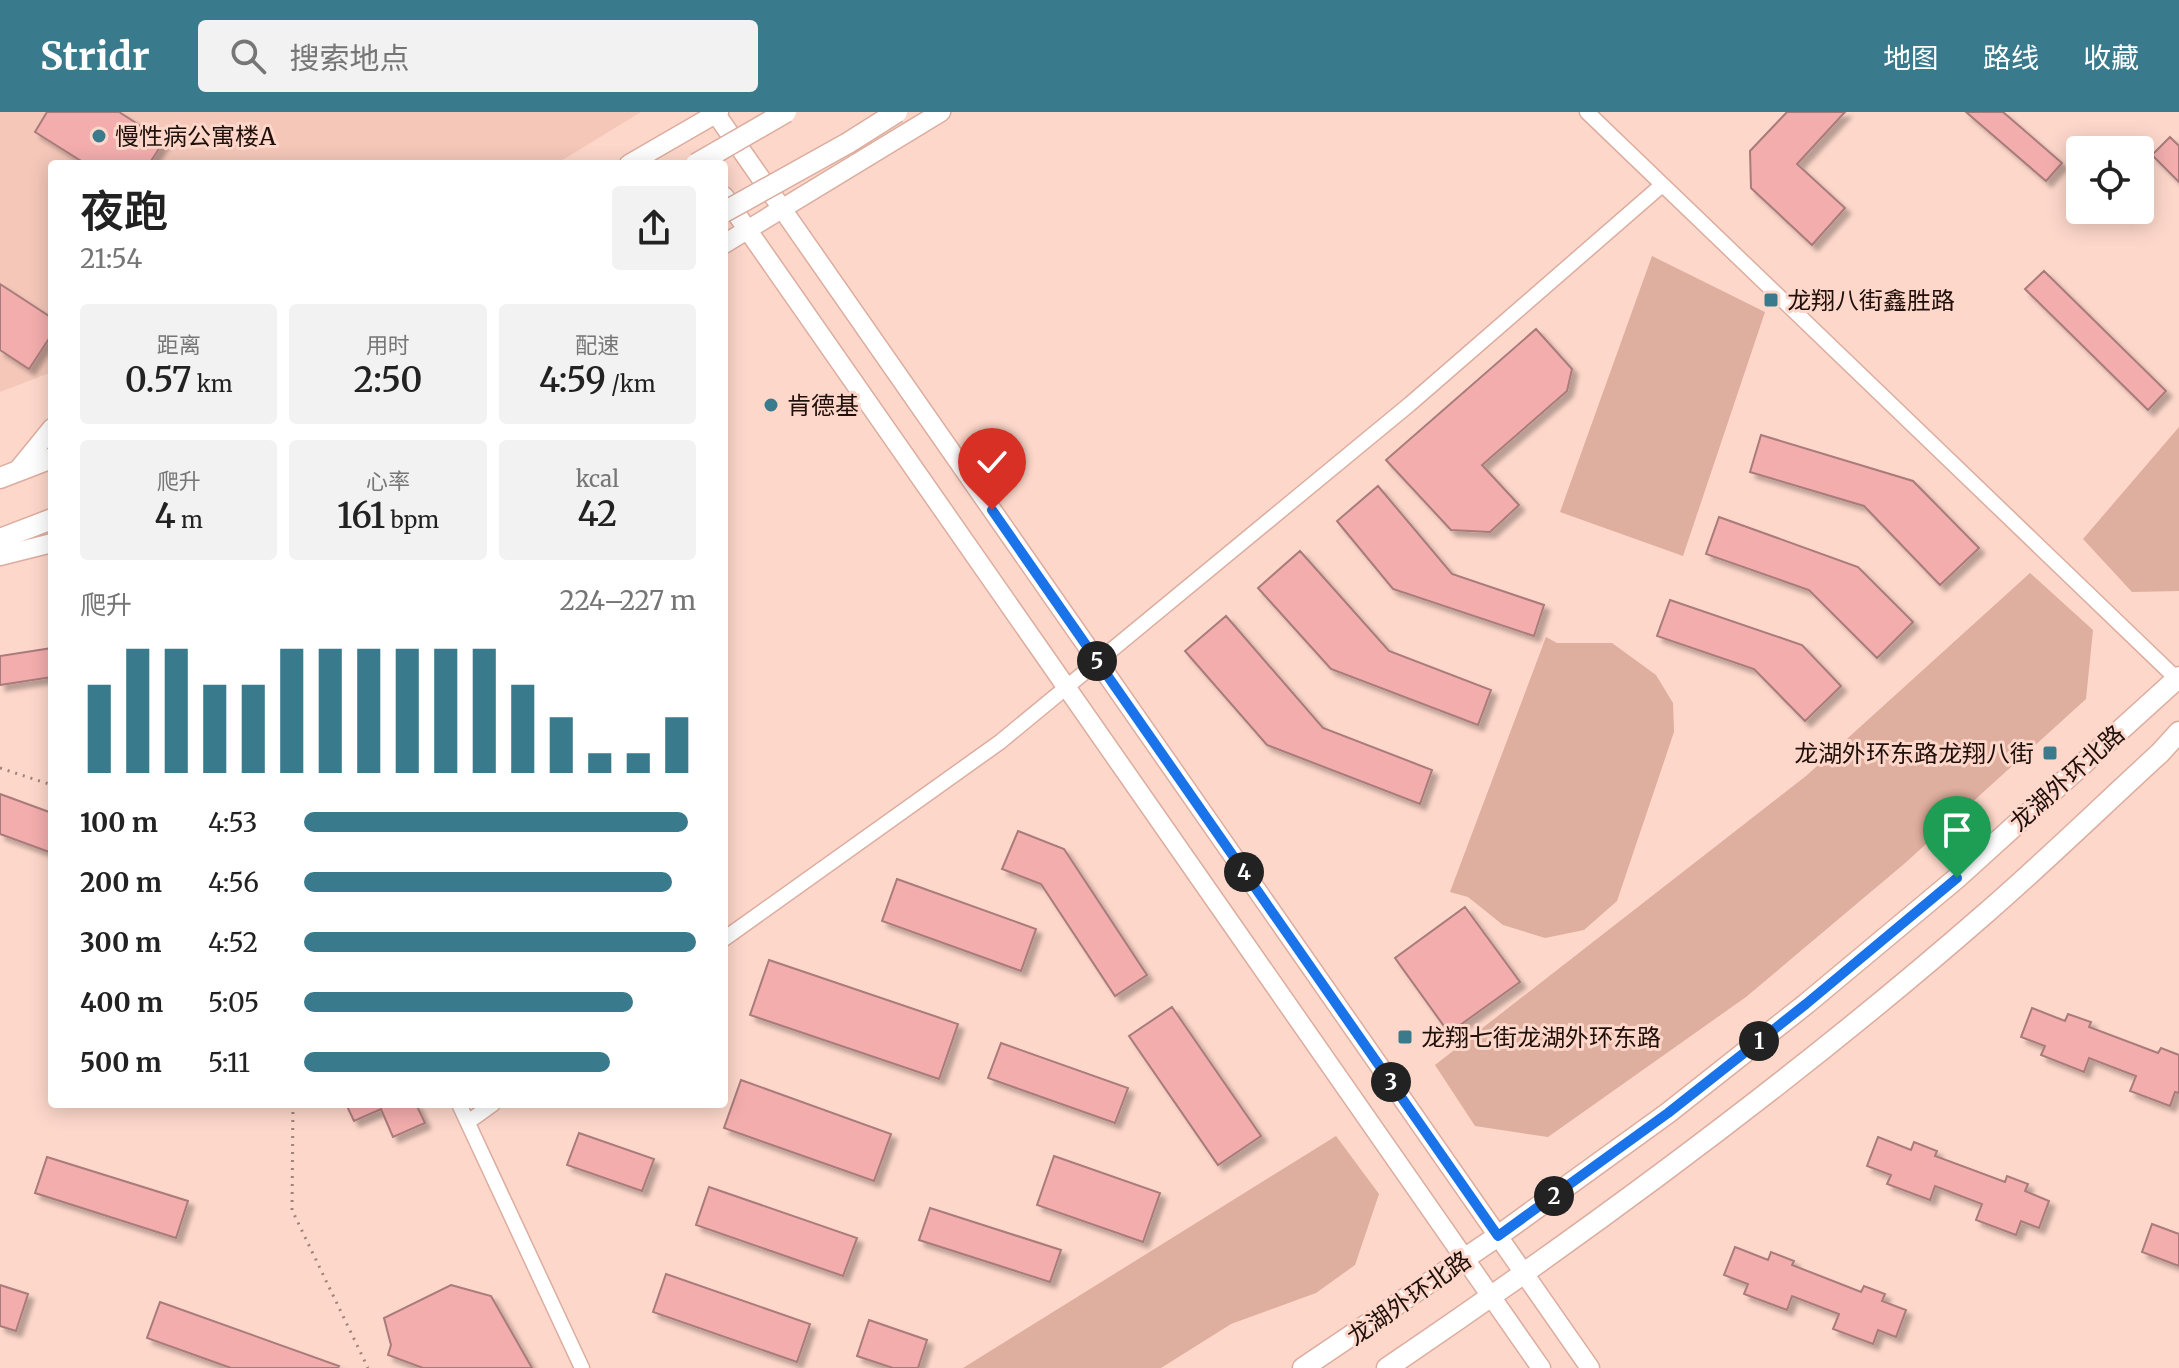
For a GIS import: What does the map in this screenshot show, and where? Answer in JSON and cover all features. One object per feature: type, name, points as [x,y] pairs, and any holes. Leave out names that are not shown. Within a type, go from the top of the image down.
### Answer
[{"type":"main road","points":[[706,160],[786,112]]},
{"type":"main road","points":[[728,210],[897,112]]},
{"type":"main road","points":[[8,474],[48,459]]},
{"type":"main road","points":[[0,539],[48,521]]},
{"type":"main road","name":"龙湖外环北路","points":[[1303,1368],[1498,1236],[1668,1113],[1806,1004],[1957,878],[2178,679]]},
{"type":"main road","name":"龙湖外环北路","points":[[1387,1368],[1524,1274],[1695,1149],[1835,1040],[1987,913],[2179,732]]},
{"type":"street","points":[[728,242],[941,112]]},
{"type":"street","points":[[1587,112],[2178,679]]},
{"type":"street","points":[[636,160],[717,113],[1590,1368]]},
{"type":"street","points":[[681,134],[697,160]]},
{"type":"street","points":[[728,936],[1000,742],[1410,404],[1662,185]]},
{"type":"street","points":[[728,202],[1541,1368]]},
{"type":"street","points":[[8,474],[48,432]]},
{"type":"street","points":[[0,556],[48,544]]},
{"type":"street","points":[[461,1108],[582,1368]]},
{"type":"street","points":[[468,1122],[487,1108]]},
{"type":"path","points":[[0,768],[48,784]]},
{"type":"path","points":[[293,1108],[292,1210],[368,1368]]},
{"type":"shaded area","points":[[0,112],[641,112],[563,160],[48,160],[48,374],[0,392]]},
{"type":"shaded area","points":[[1652,256],[1765,312],[1683,556],[1560,512]]},
{"type":"shaded area","points":[[2179,427],[2179,591],[2132,592],[2083,539]]},
{"type":"shaded area","points":[[2030,573],[2093,630],[2086,699],[1904,864],[1746,997],[1548,1137],[1475,1126],[1435,1065],[1806,776]]},
{"type":"shaded area","points":[[1546,637],[1557,643],[1612,643],[1656,675],[1673,703],[1674,732],[1617,901],[1584,930],[1545,938],[1503,925],[1468,897],[1450,892]]},
{"type":"shaded area","points":[[1336,1136],[1379,1194],[1355,1265],[1316,1293],[1231,1324],[1161,1368],[963,1368]]},
{"type":"building","name":"慢性病公寓楼A","points":[[47,112],[119,112],[164,141],[152,160],[80,160],[35,132]]},
{"type":"building","points":[[1787,112],[1845,112],[1797,164],[1845,208],[1812,245],[1751,188],[1750,151]]},
{"type":"building","points":[[1966,112],[2003,112],[2062,163],[2046,181]]},
{"type":"building","points":[[2170,137],[2179,146],[2179,182],[2154,157],[2154,153]]},
{"type":"building","points":[[2044,271],[2166,391],[2148,410],[2025,289]]},
{"type":"building","points":[[0,284],[48,315],[48,340],[29,369],[0,350]]},
{"type":"building","points":[[1536,329],[1572,369],[1567,391],[1482,465],[1519,505],[1490,532],[1451,530],[1386,460]]},
{"type":"building","points":[[1761,435],[1913,481],[1979,548],[1940,585],[1864,506],[1750,472]]},
{"type":"building","points":[[1378,486],[1452,574],[1544,605],[1534,636],[1393,589],[1337,521]]},
{"type":"building","points":[[1719,517],[1858,567],[1913,622],[1877,658],[1809,590],[1706,554]]},
{"type":"building","points":[[1300,551],[1389,651],[1491,690],[1478,725],[1331,669],[1258,588]]},
{"type":"building","points":[[1670,600],[1802,645],[1841,686],[1805,721],[1754,669],[1657,636]]},
{"type":"building","points":[[1226,616],[1323,728],[1432,770],[1420,804],[1267,745],[1185,651]]},
{"type":"building","points":[[48,649],[48,678],[0,685],[0,656]]},
{"type":"building","points":[[0,794],[48,812],[48,852],[0,834]]},
{"type":"building","points":[[1018,831],[1064,849],[1147,975],[1115,996],[1041,884],[1002,869]]},
{"type":"building","points":[[897,879],[1036,929],[1021,971],[882,921]]},
{"type":"building","points":[[1465,907],[1520,982],[1449,1033],[1395,958]]},
{"type":"building","points":[[769,960],[958,1024],[939,1079],[750,1015]]},
{"type":"building","points":[[1172,1007],[1261,1136],[1218,1165],[1129,1036]]},
{"type":"building","points":[[2032,1008],[2065,1021],[2068,1014],[2091,1022],[2089,1027],[2158,1053],[2161,1048],[2179,1055],[2179,1093],[2175,1092],[2170,1106],[2130,1091],[2136,1076],[2089,1058],[2084,1072],[2041,1055],[2045,1046],[2021,1037]]},
{"type":"building","points":[[1001,1043],[1128,1088],[1115,1123],[988,1078]]},
{"type":"building","points":[[741,1080],[891,1134],[874,1181],[724,1128]]},
{"type":"building","points":[[348,1108],[418,1108],[425,1123],[393,1137],[381,1109],[354,1121]]},
{"type":"building","points":[[579,1133],[654,1159],[642,1191],[567,1165]]},
{"type":"building","points":[[1878,1137],[1911,1150],[1914,1142],[1937,1151],[1935,1156],[2005,1182],[2007,1176],[2028,1184],[2025,1191],[2049,1201],[2039,1228],[2021,1221],[2016,1235],[1976,1220],[1982,1204],[1935,1186],[1930,1200],[1887,1184],[1891,1175],[1867,1166]]},
{"type":"building","points":[[1054,1156],[1160,1193],[1143,1242],[1037,1205]]},
{"type":"building","points":[[47,1157],[188,1201],[176,1238],[35,1193]]},
{"type":"building","points":[[709,1187],[857,1238],[843,1276],[696,1225]]},
{"type":"building","points":[[930,1208],[1061,1250],[1050,1282],[919,1240]]},
{"type":"building","points":[[2152,1224],[2179,1234],[2179,1266],[2142,1252]]},
{"type":"building","points":[[1735,1247],[1768,1260],[1771,1252],[1794,1261],[1792,1265],[1861,1292],[1864,1286],[1885,1294],[1882,1301],[1906,1310],[1896,1337],[1878,1330],[1873,1344],[1833,1329],[1839,1314],[1792,1296],[1787,1310],[1744,1294],[1748,1284],[1724,1275]]},
{"type":"building","points":[[666,1274],[810,1324],[797,1362],[653,1312]]},
{"type":"building","points":[[0,1285],[28,1294],[16,1331],[0,1326]]},
{"type":"building","points":[[451,1285],[491,1296],[532,1368],[423,1368],[388,1355],[391,1345],[384,1318]]},
{"type":"building","points":[[160,1302],[339,1366],[231,1368],[147,1338]]},
{"type":"building","points":[[869,1320],[927,1340],[918,1368],[893,1368],[857,1356]]},
{"type":"place","name":"慢性病公寓楼A","points":[[99,136]]},
{"type":"place","name":"龙翔八街鑫胜路","points":[[1771,300]]},
{"type":"place","name":"肯德基","points":[[771,405]]},
{"type":"place","name":"龙湖外环东路龙翔八街","points":[[2050,753]]},
{"type":"place","name":"龙翔七街龙湖外环东路","points":[[1405,1037]]},
{"type":"route","points":[[992,510],[1498,1236],[1668,1113],[1806,1004],[1957,878]]}]
